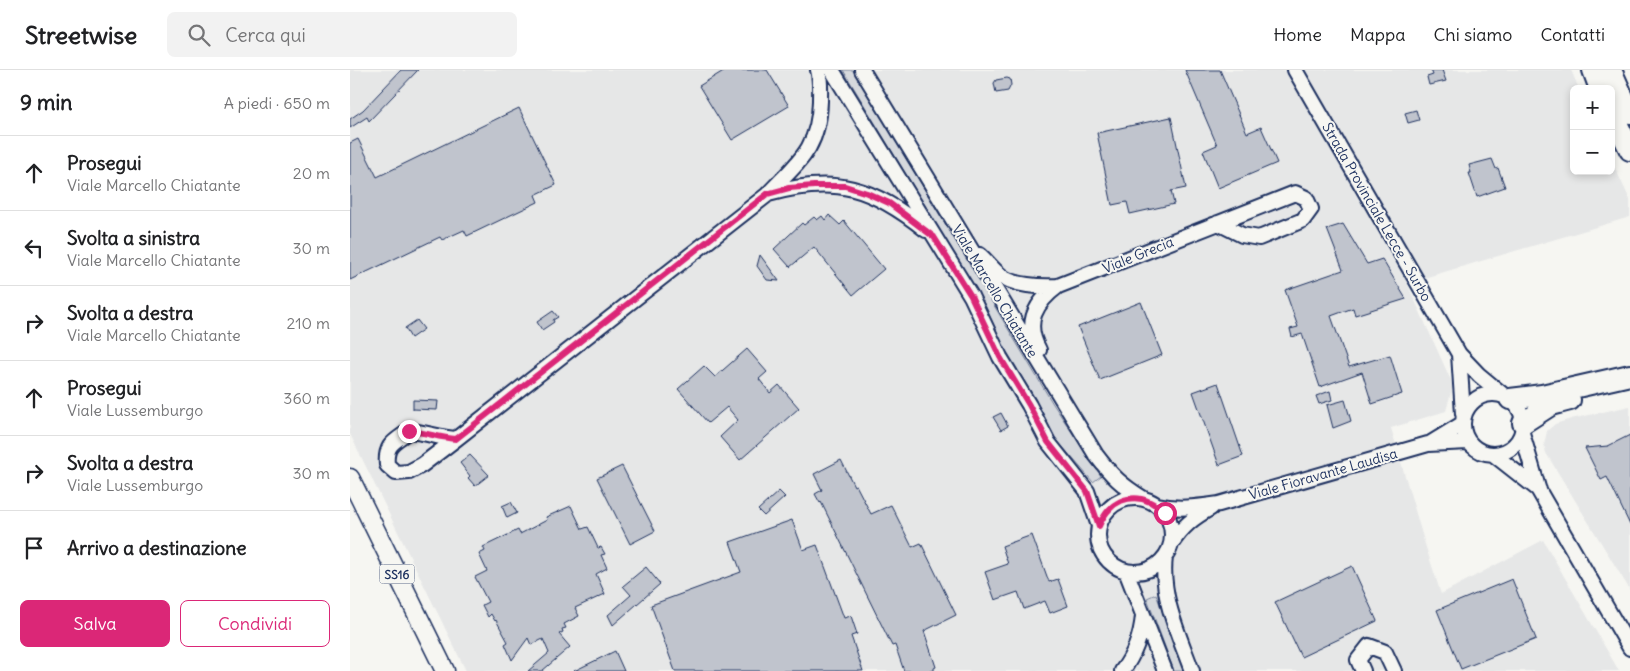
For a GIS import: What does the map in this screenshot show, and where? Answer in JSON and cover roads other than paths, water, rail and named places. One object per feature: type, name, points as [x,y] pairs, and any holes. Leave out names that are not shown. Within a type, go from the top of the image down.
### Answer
[{"type":"highway","points":[[1593,70],[1599,85]]},
{"type":"highway","points":[[1610,70],[1630,113]]},
{"type":"highway","points":[[1615,119],[1630,150]]},
{"type":"highway","points":[[1506,396],[1542,395],[1630,375]]},
{"type":"highway","points":[[1523,428],[1551,405],[1630,385]]},
{"type":"main road","name":"SS16","points":[[350,478],[445,671]]},
{"type":"street","points":[[456,439],[434,437],[423,432],[409,431],[389,445],[386,455],[387,465],[396,473],[409,472],[422,465],[456,439],[767,194],[804,157],[816,135],[820,112],[818,70]]},
{"type":"street","name":"Viale Marcello Chiatante","points":[[832,70],[971,296],[1000,357],[1029,405],[1048,442],[1087,491],[1099,526]]},
{"type":"street","name":"Viale Marcello Chiatante","points":[[862,70],[1061,400],[1096,454],[1111,475],[1124,487],[1157,505]]},
{"type":"street","name":"Strada Provinciale Lecce - Surbo","points":[[1295,70],[1459,354],[1479,375],[1506,396]]},
{"type":"street","points":[[767,194],[789,188],[845,186],[889,203],[934,237]]},
{"type":"street","name":"Viale Grecia","points":[[1061,400],[1049,366],[1033,339],[1032,322],[1045,296],[1058,286],[1218,223],[1295,193],[1306,198],[1311,209],[1304,220],[1259,238],[1242,235],[1218,223]]},
{"type":"street","name":"Viale Grecia","points":[[968,246],[1001,276],[1020,283],[1040,287],[1058,286]]},
{"type":"street","name":"Strada Provinciale Lecce - Surbo","points":[[1459,354],[1463,419]]},
{"type":"street","points":[[1523,428],[1518,441],[1511,448],[1493,454],[1484,453],[1468,442],[1464,433],[1463,419],[1468,406],[1474,399],[1483,395],[1492,393],[1506,396],[1517,405],[1522,414],[1523,428],[1539,491],[1630,648]]},
{"type":"street","name":"Viale Fioravante Laudisa","points":[[1428,444],[1463,419]]},
{"type":"street","name":"Viale Fioravante Laudisa","points":[[1157,505],[1185,508],[1219,504],[1428,444],[1468,442]]},
{"type":"street","points":[[1493,454],[1539,491]]},
{"type":"street","name":"Viale Marcello Chiatante","points":[[1126,571],[1115,566],[1104,553],[1098,537],[1099,526],[1111,506],[1121,500],[1144,499]]},
{"type":"street","name":"Viale Fioravante Laudisa","points":[[1171,544],[1180,529],[1219,504]]},
{"type":"street","points":[[1157,505],[1170,522],[1172,533],[1171,544],[1165,557],[1164,585],[1175,627],[1192,671]]},
{"type":"street","points":[[1165,557],[1148,570],[1126,571],[1165,671]]},
{"type":"street","points":[[1122,671],[1130,661],[1135,650],[1141,634],[1144,615]]},
{"type":"street","points":[[1363,671],[1358,660],[1369,646],[1385,652],[1394,671]]}]
